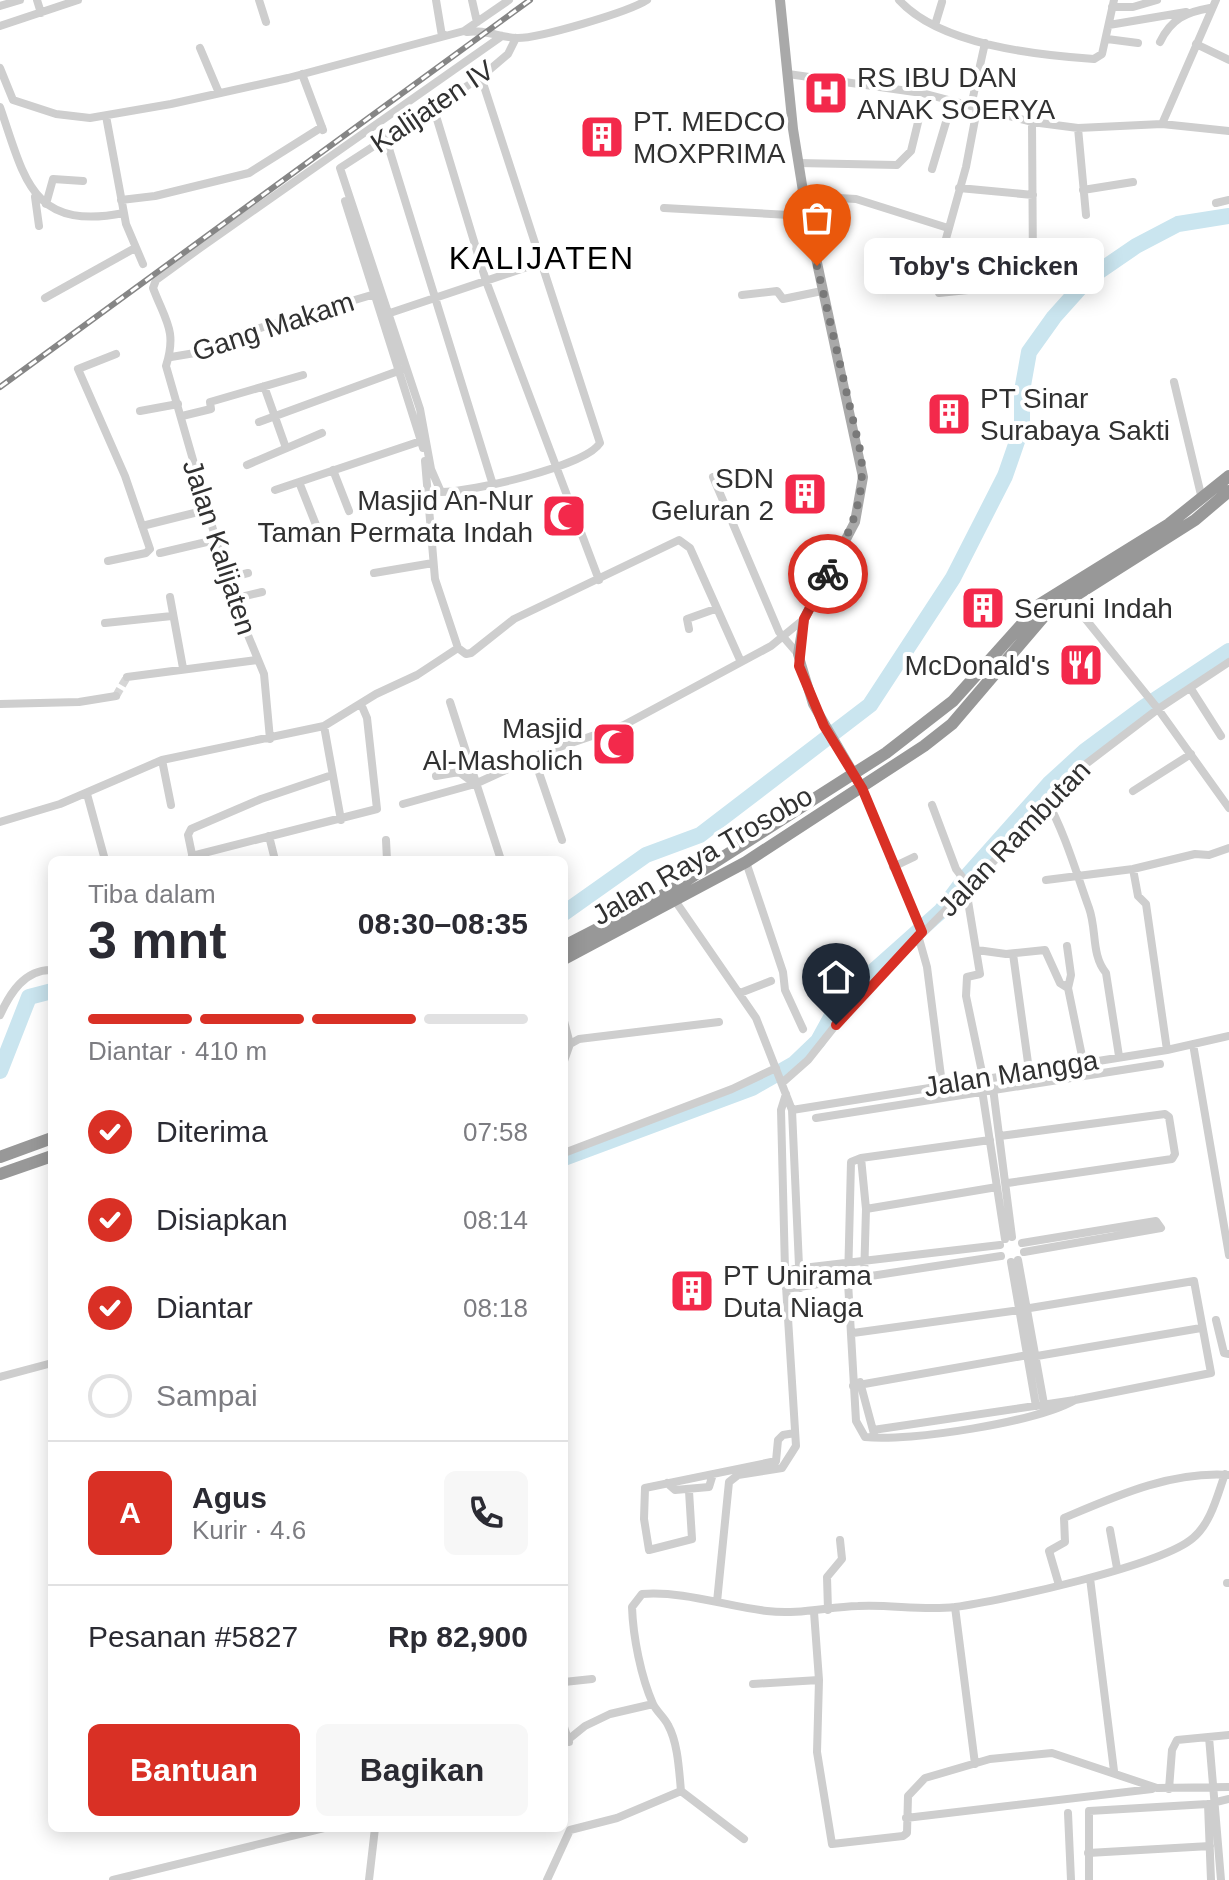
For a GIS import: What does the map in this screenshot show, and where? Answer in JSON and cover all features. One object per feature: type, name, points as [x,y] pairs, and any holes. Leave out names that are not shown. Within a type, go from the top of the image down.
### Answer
[{"type":"highway","points":[[1065,593],[1202,500],[1229,476]]},
{"type":"highway","points":[[1065,593],[1170,537],[1229,491]]},
{"type":"highway","name":"Jalan Raya Trosobo","points":[[568,944],[665,894],[853,774],[934,718],[1026,619],[1065,593]]},
{"type":"highway","name":"Jalan Raya Trosobo","points":[[568,957],[746,862],[862,788],[952,724],[1065,593]]},
{"type":"highway","points":[[0,1157],[48,1139]]},
{"type":"highway","points":[[0,1174],[48,1157]]},
{"type":"main road","points":[[780,0],[798,163],[822,291],[861,454],[863,492],[855,522],[804,619],[798,654],[803,680],[824,726],[862,788]]},
{"type":"street","points":[[0,6],[20,0]]},
{"type":"street","points":[[37,0],[40,12]]},
{"type":"street","points":[[0,26],[78,0]]},
{"type":"street","points":[[259,0],[266,22]]},
{"type":"street","points":[[436,0],[442,36]]},
{"type":"street","points":[[472,0],[477,22]]},
{"type":"street","points":[[5,104],[56,114],[99,117],[219,93],[464,31],[509,0]]},
{"type":"street","points":[[442,36],[475,30],[516,38],[624,10],[647,0]]},
{"type":"street","points":[[899,0],[935,25],[984,47],[1094,59],[1102,54],[1113,3],[1133,7],[1157,0]]},
{"type":"street","points":[[935,25],[942,2]]},
{"type":"street","points":[[1109,25],[1212,8]]},
{"type":"street","points":[[1162,124],[1212,8]]},
{"type":"street","points":[[1160,42],[1167,29],[1186,12]]},
{"type":"street","points":[[502,36],[331,159],[401,370],[421,441],[436,586],[458,648],[466,654],[471,653],[514,619],[682,540],[690,548],[741,662]]},
{"type":"street","name":"Kalijaten IV","points":[[390,313],[340,168],[481,77],[508,54],[516,38]]},
{"type":"street","points":[[1107,39],[1138,43]]},
{"type":"street","points":[[1196,44],[1229,60]]},
{"type":"street","points":[[984,47],[959,188],[936,274],[939,293],[987,288],[1026,276],[1034,265],[1032,122]]},
{"type":"street","points":[[200,48],[219,93]]},
{"type":"street","points":[[0,68],[5,104],[3,122],[35,196],[39,226]]},
{"type":"street","points":[[35,196],[67,215],[120,209],[155,196],[249,173],[323,129],[302,74]]},
{"type":"street","points":[[788,74],[860,83],[1032,122],[1078,128],[1162,124],[1229,131]]},
{"type":"street","points":[[481,77],[542,262],[600,443],[595,450],[555,468],[493,485],[445,493],[437,488],[423,417],[390,313],[542,262]]},
{"type":"street","points":[[932,169],[952,102]]},
{"type":"street","points":[[433,106],[486,281],[599,580]]},
{"type":"street","points":[[798,163],[897,165],[911,151],[921,110]]},
{"type":"street","points":[[99,117],[130,252],[143,264]]},
{"type":"street","points":[[1078,128],[1086,215]]},
{"type":"street","points":[[386,139],[493,485]]},
{"type":"street","name":"Jalan Kalijaten","points":[[270,739],[266,685],[233,599],[206,510],[166,366],[173,341],[153,288],[156,280],[331,159]]},
{"type":"street","points":[[47,201],[53,179],[83,181]]},
{"type":"street","points":[[1083,190],[1133,182]]},
{"type":"street","points":[[959,188],[1033,195]]},
{"type":"street","points":[[804,196],[856,199],[948,228]]},
{"type":"street","points":[[1216,203],[1229,200]]},
{"type":"street","points":[[664,208],[807,216]]},
{"type":"street","points":[[45,298],[130,252]]},
{"type":"street","points":[[742,295],[777,291],[783,299],[822,291]]},
{"type":"street","name":"Gang Makam","points":[[171,357],[195,353],[243,333],[375,294]]},
{"type":"street","points":[[108,561],[148,552],[125,476],[78,369],[116,354]]},
{"type":"street","points":[[259,422],[401,370]]},
{"type":"street","points":[[182,416],[211,409],[210,402],[303,375]]},
{"type":"street","points":[[1174,382],[1202,500]]},
{"type":"street","points":[[264,386],[286,448]]},
{"type":"street","points":[[140,411],[178,404]]},
{"type":"street","points":[[247,465],[322,433]]},
{"type":"street","points":[[275,490],[421,441]]},
{"type":"street","points":[[333,470],[349,511]]},
{"type":"street","points":[[713,477],[747,564],[784,639],[798,654]]},
{"type":"street","points":[[299,482],[320,535]]},
{"type":"street","points":[[142,526],[206,510]]},
{"type":"street","points":[[160,553],[215,540]]},
{"type":"street","points":[[374,573],[433,563]]},
{"type":"street","points":[[228,578],[248,573]]},
{"type":"street","points":[[233,599],[262,592]]},
{"type":"street","points":[[1065,593],[1153,704],[1229,808]]},
{"type":"street","points":[[170,597],[183,668]]},
{"type":"street","points":[[689,629],[687,619],[715,609]]},
{"type":"street","points":[[105,623],[172,616]]},
{"type":"street","points":[[403,804],[475,784],[534,758],[624,725],[784,639],[804,619]]},
{"type":"street","points":[[0,822],[87,794],[162,760],[324,726],[376,694],[417,675],[458,648]]},
{"type":"street","points":[[127,677],[257,660]]},
{"type":"street","name":"Jalan Rambutan","points":[[568,1151],[808,1060],[850,1007],[919,931],[1085,762],[1153,704],[1191,689],[1229,662]]},
{"type":"street","points":[[1191,689],[1221,736]]},
{"type":"street","points":[[0,704],[79,702],[116,696]]},
{"type":"street","points":[[200,856],[269,836],[375,812],[379,805],[364,702]]},
{"type":"street","points":[[450,702],[500,856]]},
{"type":"street","points":[[324,726],[341,820]]},
{"type":"street","points":[[1133,791],[1191,754]]},
{"type":"street","points":[[534,758],[562,840]]},
{"type":"street","points":[[162,760],[171,805]]},
{"type":"street","points":[[436,776],[459,772],[475,784]]},
{"type":"street","points":[[193,856],[188,835],[191,829],[261,799],[332,775]]},
{"type":"street","points":[[862,788],[919,931],[927,967],[942,1084]]},
{"type":"street","points":[[87,794],[104,856]]},
{"type":"street","points":[[1046,799],[1059,821],[1088,906],[1099,963],[1106,973],[1119,1056]]},
{"type":"street","points":[[932,805],[965,884],[980,974],[967,977],[966,981],[983,1077]]},
{"type":"street","points":[[269,836],[274,856]]},
{"type":"street","points":[[386,840],[387,856]]},
{"type":"street","points":[[1046,880],[1133,869],[1195,854],[1209,855],[1229,848]]},
{"type":"street","points":[[893,867],[914,857]]},
{"type":"street","points":[[746,862],[783,972],[785,990],[803,1029]]},
{"type":"street","points":[[1133,869],[1138,896],[1146,904],[1167,1050]]},
{"type":"street","points":[[676,902],[756,1018],[792,1110],[800,1288]]},
{"type":"street","points":[[1067,946],[1071,975],[1068,988],[1083,1061]]},
{"type":"street","points":[[977,950],[1013,954],[1045,950],[1060,983],[1068,988]]},
{"type":"street","points":[[1013,954],[1029,1070]]},
{"type":"street","points":[[0,1015],[10,993],[28,976],[48,971]]},
{"type":"street","points":[[740,993],[771,981]]},
{"type":"street","points":[[570,1044],[579,1039],[649,1028],[719,1022]]},
{"type":"street","points":[[568,1036],[568,1050]]},
{"type":"street","name":"Jalan Mangga","points":[[792,1110],[983,1077],[1167,1050],[1229,1036]]},
{"type":"street","points":[[1193,1044],[1229,1255]]},
{"type":"street","points":[[816,1118],[1160,1064]]},
{"type":"street","points":[[993,1088],[1008,1183],[1006,1240],[1001,1256]]},
{"type":"street","points":[[982,1090],[1006,1240],[1019,1254],[1032,1356],[1047,1406]]},
{"type":"street","points":[[717,1602],[729,1482],[738,1475],[771,1471],[786,1465],[796,1446],[778,1137],[786,1094]]},
{"type":"street","points":[[1000,1136],[1165,1114],[1169,1117],[1175,1154],[1172,1159],[1008,1183]]},
{"type":"street","points":[[874,1434],[855,1374],[848,1282],[851,1162],[990,1140]]},
{"type":"street","points":[[861,1158],[866,1209],[867,1262],[864,1279]]},
{"type":"street","points":[[866,1209],[997,1187]]},
{"type":"street","points":[[786,1289],[848,1282],[1019,1254],[1161,1228],[1156,1221],[1019,1254]]},
{"type":"street","points":[[785,1270],[867,1262],[1006,1240]]},
{"type":"street","points":[[853,1333],[1192,1281],[1211,1373],[1047,1406],[874,1434],[867,1438],[856,1428],[857,1385]]},
{"type":"street","points":[[1216,1320],[1222,1349],[1229,1354]]},
{"type":"street","points":[[857,1385],[1201,1328]]},
{"type":"street","points":[[0,1377],[48,1364]]},
{"type":"street","points":[[874,1434],[958,1430],[1047,1406]]},
{"type":"street","points":[[689,1491],[692,1539],[649,1550],[644,1492],[649,1485],[776,1461],[778,1440],[783,1435],[795,1433]]},
{"type":"street","points":[[744,1839],[681,1791],[668,1725],[653,1704],[632,1614],[635,1602],[642,1594],[675,1592],[769,1611],[814,1612],[857,1606],[955,1607],[1059,1585],[1090,1578],[1191,1540],[1204,1525],[1227,1474],[1204,1473],[1172,1478],[1064,1518],[1065,1542],[1049,1551],[1059,1585]]},
{"type":"street","points":[[667,1483],[675,1490],[689,1491],[709,1487],[713,1474]]},
{"type":"street","points":[[1110,1530],[1117,1568]]},
{"type":"street","points":[[828,1610],[827,1577],[842,1559],[840,1540]]},
{"type":"street","points":[[1090,1578],[1114,1771]]},
{"type":"street","points":[[955,1607],[975,1764]]},
{"type":"street","points":[[814,1612],[819,1680],[817,1752],[830,1842],[903,1836],[907,1826],[908,1796],[925,1778],[975,1764],[1052,1753],[1114,1771],[1157,1788]]},
{"type":"street","points":[[568,1682],[592,1679]]},
{"type":"street","points":[[753,1684],[819,1680]]},
{"type":"street","points":[[568,1740],[585,1726],[610,1714],[653,1704]]},
{"type":"street","points":[[1169,1789],[1173,1744],[1182,1738],[1229,1735]]},
{"type":"street","points":[[1209,1737],[1215,1788],[1210,1846],[1211,1880]]},
{"type":"street","points":[[907,1826],[1157,1788],[1229,1787]]},
{"type":"street","points":[[568,1828],[617,1818],[681,1791]]},
{"type":"street","points":[[1089,1880],[1089,1811],[1229,1799]]},
{"type":"street","points":[[1212,1802],[1221,1880]]},
{"type":"street","points":[[1068,1813],[1071,1880]]},
{"type":"street","points":[[113,1880],[308,1832]]},
{"type":"street","points":[[369,1880],[375,1832]]},
{"type":"street","points":[[547,1880],[565,1832]]},
{"type":"street","points":[[1088,1853],[1210,1846]]},
{"type":"waterway","points":[[568,910],[646,855],[700,835],[870,705],[953,578],[1005,476],[1022,427],[1022,391],[1029,352],[1054,317],[1088,279],[1136,246],[1178,224],[1229,216]]},
{"type":"waterway","points":[[568,1157],[752,1088],[794,1064],[818,1041],[840,1001],[941,911],[967,876],[1049,784],[1085,751],[1143,708],[1229,651]]},
{"type":"waterway","points":[[0,1071],[29,997],[48,992]]},
{"type":"tunnel","points":[[116,696],[127,677]]},
{"type":"railway","points":[[0,387],[530,0]]},
{"type":"way so far","points":[[817,266],[861,454],[863,477],[863,492],[855,522],[828,574]]},
{"type":"place","name":"RS IBU DAN ANAK SOERYA","points":[[826,93]]},
{"type":"place","name":"PT. MEDCO MOXPRIMA","points":[[602,137]]},
{"type":"place","name":"Toby's Chicken","points":[[817,266]]},
{"type":"place","name":"PT Sinar Surabaya Sakti","points":[[949,414]]},
{"type":"place","name":"SDN Geluran 2","points":[[805,494]]},
{"type":"place","name":"Masjid An-Nur Taman Permata Indah","points":[[564,516]]},
{"type":"place","name":"Seruni Indah","points":[[983,608]]},
{"type":"place","name":"McDonald's","points":[[1081,665]]},
{"type":"place","name":"Masjid Al-Masholich","points":[[614,744]]},
{"type":"place","name":"PT Unirama Duta Niaga","points":[[692,1291]]},
{"type":"district","name":"KALIJATEN","points":[[542,258]]},
{"type":"route","points":[[828,574],[804,619],[799,643],[799,666],[824,726],[862,788],[922,932],[836,1025]]}]
